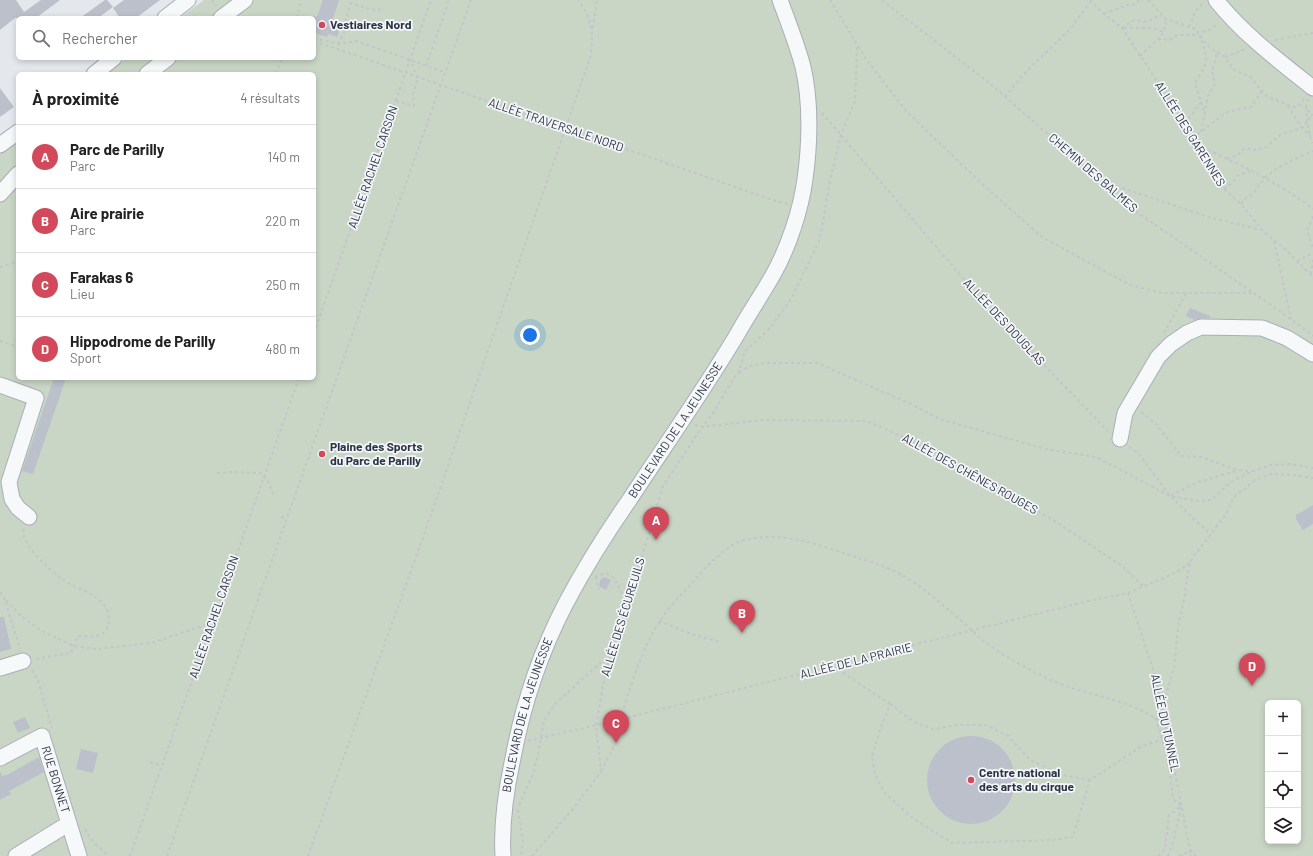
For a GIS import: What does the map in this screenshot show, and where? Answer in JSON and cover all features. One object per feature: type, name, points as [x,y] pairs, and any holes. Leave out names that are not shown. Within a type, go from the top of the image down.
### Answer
[{"type":"street","points":[[219,13],[245,0]]},
{"type":"street","name":"BOULEVARD DE LA JEUNESSE","points":[[503,856],[505,797],[516,744],[527,701],[540,661],[557,620],[590,574],[605,536],[714,373],[774,273],[786,246],[799,206],[805,180],[808,144],[808,98],[803,68],[780,0]]},
{"type":"street","points":[[1216,0],[1227,14],[1259,44],[1313,88]]},
{"type":"street","points":[[167,16],[186,1]]},
{"type":"street","points":[[96,72],[112,60]]},
{"type":"street","points":[[150,72],[165,60]]},
{"type":"street","points":[[0,145],[16,135]]},
{"type":"street","points":[[0,194],[16,176]]},
{"type":"street","points":[[1120,439],[1125,414],[1158,357],[1171,344],[1187,333],[1201,327],[1262,328],[1287,338],[1313,354]]},
{"type":"street","points":[[0,385],[36,398],[8,482],[12,500],[28,517]]},
{"type":"street","points":[[0,668],[24,661]]},
{"type":"street","name":"RUE BONNET","points":[[0,758],[42,736],[68,824]]},
{"type":"street","points":[[16,856],[38,851],[68,824],[79,856]]},
{"type":"path","points":[[212,0],[219,13]]},
{"type":"path","points":[[297,16],[301,0]]},
{"type":"path","name":"ALLÉE RACHEL CARSON","points":[[316,327],[432,0]]},
{"type":"path","points":[[426,66],[449,0]]},
{"type":"path","points":[[167,856],[471,0]]},
{"type":"path","points":[[578,0],[589,18],[593,29]]},
{"type":"path","points":[[308,856],[416,555],[590,58],[593,44],[593,29],[597,0]]},
{"type":"path","points":[[830,0],[866,59],[906,111],[978,180],[1042,237],[1130,285],[1163,293],[1253,292]]},
{"type":"path","name":"CHEMIN DES BALMES","points":[[882,0],[1005,97],[1134,210],[1253,292],[1313,336]]},
{"type":"path","points":[[1005,97],[1024,75],[1070,29],[1091,0]]},
{"type":"path","name":"ALLÉE DES GARENNES","points":[[1091,0],[1104,14],[1122,28],[1185,124],[1218,184],[1242,204],[1263,231],[1313,277]]},
{"type":"path","points":[[1104,14],[1124,6],[1136,4],[1139,0]]},
{"type":"path","points":[[1148,0],[1161,16],[1196,29],[1209,47],[1218,51],[1225,57],[1234,70],[1251,77],[1268,97],[1294,107],[1299,105],[1313,88]]},
{"type":"path","points":[[1189,27],[1195,12],[1204,0]]},
{"type":"path","points":[[338,44],[346,29],[346,18],[351,3],[370,9],[384,9]]},
{"type":"path","points":[[1200,36],[1203,32],[1211,29],[1227,14]]},
{"type":"path","points":[[1122,28],[1134,20],[1145,22],[1161,16]]},
{"type":"path","points":[[1140,56],[1164,32],[1166,19]]},
{"type":"path","points":[[1122,28],[1153,28],[1164,32]]},
{"type":"path","points":[[1225,57],[1259,44],[1313,33]]},
{"type":"path","points":[[1158,39],[1170,40],[1177,35],[1200,36]]},
{"type":"path","points":[[1200,36],[1207,56],[1204,68],[1195,83],[1205,115]]},
{"type":"path","points":[[316,40],[338,44],[356,41],[445,73]]},
{"type":"path","name":"ALLÉE TRAVERSALE NORD","points":[[316,41],[776,201],[799,206]]},
{"type":"path","points":[[1201,132],[1208,96],[1215,84],[1212,71],[1218,51]]},
{"type":"path","points":[[277,72],[281,60]]},
{"type":"path","points":[[396,101],[414,106],[413,94],[418,79],[411,61]]},
{"type":"path","points":[[1313,88],[1306,106],[1307,123],[1313,143]]},
{"type":"path","points":[[1192,137],[1227,112],[1251,107],[1262,91]]},
{"type":"path","name":"ALLÉE DES DOUGLAS","points":[[808,98],[984,303],[1104,428],[1139,454],[1170,496],[1210,535]]},
{"type":"path","points":[[1185,124],[1201,102]]},
{"type":"path","points":[[1288,105],[1302,128],[1310,136]]},
{"type":"path","points":[[1227,159],[1238,155],[1245,148],[1254,150],[1267,147],[1281,134],[1302,128],[1313,116],[1306,106]]},
{"type":"path","points":[[1196,144],[1264,178],[1299,198],[1313,209]]},
{"type":"path","points":[[1242,204],[1244,199],[1250,197],[1257,189],[1264,178],[1284,164],[1313,151]]},
{"type":"path","points":[[1224,189],[1233,182],[1236,176],[1250,171]]},
{"type":"path","points":[[1103,182],[1205,216],[1263,231]]},
{"type":"path","points":[[1313,216],[1307,231],[1313,249]]},
{"type":"path","points":[[1274,240],[1291,319]]},
{"type":"path","points":[[1297,261],[1313,253]]},
{"type":"path","points":[[1311,274],[1313,260]]},
{"type":"path","points":[[0,267],[16,262]]},
{"type":"path","points":[[0,341],[16,346]]},
{"type":"path","points":[[739,372],[750,366],[764,363],[817,363],[911,404],[940,419],[1045,448],[1096,457],[1170,496],[1198,501],[1211,500],[1231,482],[1253,470],[1271,465],[1291,464],[1313,468]]},
{"type":"path","name":"ALLÉE RACHEL CARSON","points":[[130,856],[298,380]]},
{"type":"path","points":[[1137,395],[1141,414],[1157,425],[1181,456],[1201,457],[1236,470]]},
{"type":"path","name":"ALLÉE DES CHÊNES ROUGES","points":[[682,420],[702,427],[762,420],[867,421],[925,447],[1050,518],[1122,566],[1143,586]]},
{"type":"path","name":"ALLÉE DES ÉCUREUILS","points":[[601,772],[596,726],[606,669],[628,604],[663,486],[702,427]]},
{"type":"path","points":[[1170,496],[1198,482],[1236,470],[1253,470]]},
{"type":"path","points":[[217,473],[261,473],[269,483],[274,494]]},
{"type":"path","points":[[1162,708],[1174,668],[1178,628],[1190,563],[1194,556],[1226,514],[1234,496],[1255,480],[1270,474],[1313,478]]},
{"type":"path","points":[[24,661],[71,653],[78,636],[91,637],[101,635],[106,630],[109,623],[109,614],[104,605],[95,596],[65,581],[43,564],[24,540],[22,534],[28,517]]},
{"type":"path","points":[[281,517],[286,519]]},
{"type":"path","points":[[620,720],[635,674],[659,621],[710,562],[740,541],[777,537],[800,539],[821,545],[901,574],[930,595],[973,631],[978,638],[1008,657],[1040,675],[1071,688],[1115,700],[1155,718],[1165,725]]},
{"type":"path","name":"ALLÉE DE LA PRAIRIE","points":[[516,744],[620,720],[1088,601],[1128,593],[1177,572],[1190,563]]},
{"type":"path","points":[[600,589],[597,587],[590,574],[606,573],[614,578],[628,604]]},
{"type":"path","name":"ALLÉE DU TUNNEL","points":[[1128,593],[1154,672],[1191,856]]},
{"type":"path","points":[[5,600],[22,617],[42,631],[73,646],[96,649],[151,643],[212,623]]},
{"type":"path","points":[[659,621],[691,634],[720,642]]},
{"type":"path","points":[[521,856],[523,840],[518,807],[533,774],[544,721],[554,705],[612,652]]},
{"type":"path","points":[[833,666],[869,689],[914,722],[933,729],[958,725],[986,725],[1008,736],[1030,760],[1062,775],[1090,780]]},
{"type":"path","points":[[890,704],[872,756],[875,776],[885,793],[911,817],[952,843],[1073,838],[1090,780],[1142,746],[1159,741],[1168,736]]},
{"type":"path","points":[[532,856],[572,810],[601,772],[630,717]]},
{"type":"path","points":[[1155,718],[1163,739],[1169,766],[1173,799],[1182,806]]},
{"type":"path","points":[[150,762],[161,766]]},
{"type":"path","points":[[1158,856],[1165,849],[1169,815],[1182,806]]},
{"type":"path","points":[[1168,856],[1182,806]]},
{"type":"path","points":[[1179,856],[1190,851],[1196,856]]},
{"type":"green space","points":[[204,0],[1313,0],[1313,856],[0,856],[0,153],[16,141],[16,380],[316,380],[316,72],[108,72],[124,60],[316,60],[316,16],[183,16]]},
{"type":"building","points":[[0,0],[16,0],[24,12],[41,0],[60,0],[39,16],[16,16],[16,18],[0,30]]},
{"type":"building","points":[[105,0],[107,0],[113,7],[101,16],[83,16]]},
{"type":"building","points":[[124,0],[160,0],[139,16],[119,16],[113,8]]},
{"type":"building","name":"Vestiaires Nord","points":[[323,0],[339,0],[331,25],[340,29],[337,37],[328,34],[327,37],[316,34],[317,17]]},
{"type":"building","points":[[0,88],[14,107],[0,117]]},
{"type":"building","points":[[1190,308],[1210,316],[1210,318],[1195,320],[1186,316]]},
{"type":"building","points":[[53,380],[65,380],[33,474],[22,471]]},
{"type":"building","points":[[1313,505],[1313,524],[1303,530],[1296,519],[1296,515]]},
{"type":"building","points":[[604,577],[611,580],[606,590],[599,586],[600,580]]},
{"type":"building","points":[[0,617],[4,617],[11,649],[0,652]]},
{"type":"building","points":[[25,717],[30,728],[18,733],[13,722]]},
{"type":"building","name":"Centre national des arts du cirque","points":[[962,736],[980,736],[996,743],[1008,755],[1015,771],[1015,789],[1008,805],[996,817],[980,824],[962,824],[946,817],[934,805],[927,789],[927,771],[934,755],[946,743]]},
{"type":"building","points":[[81,749],[98,753],[93,773],[76,769]]},
{"type":"building","points":[[39,757],[44,772],[9,791],[11,794],[0,800],[0,772],[2,776],[7,775]]},
{"type":"place","name":"Vestiaires Nord","points":[[322,25]]},
{"type":"place","name":"Plaine des Sports du Parc de Parilly","points":[[322,454]]},
{"type":"place","name":"Parc de Parilly","points":[[656,540]]},
{"type":"place","name":"Aire prairie","points":[[742,633]]},
{"type":"place","name":"Hippodrome de Parilly","points":[[1252,686]]},
{"type":"place","name":"Farakas 6","points":[[616,743]]},
{"type":"place","name":"Centre national des arts du cirque","points":[[971,780]]}]
